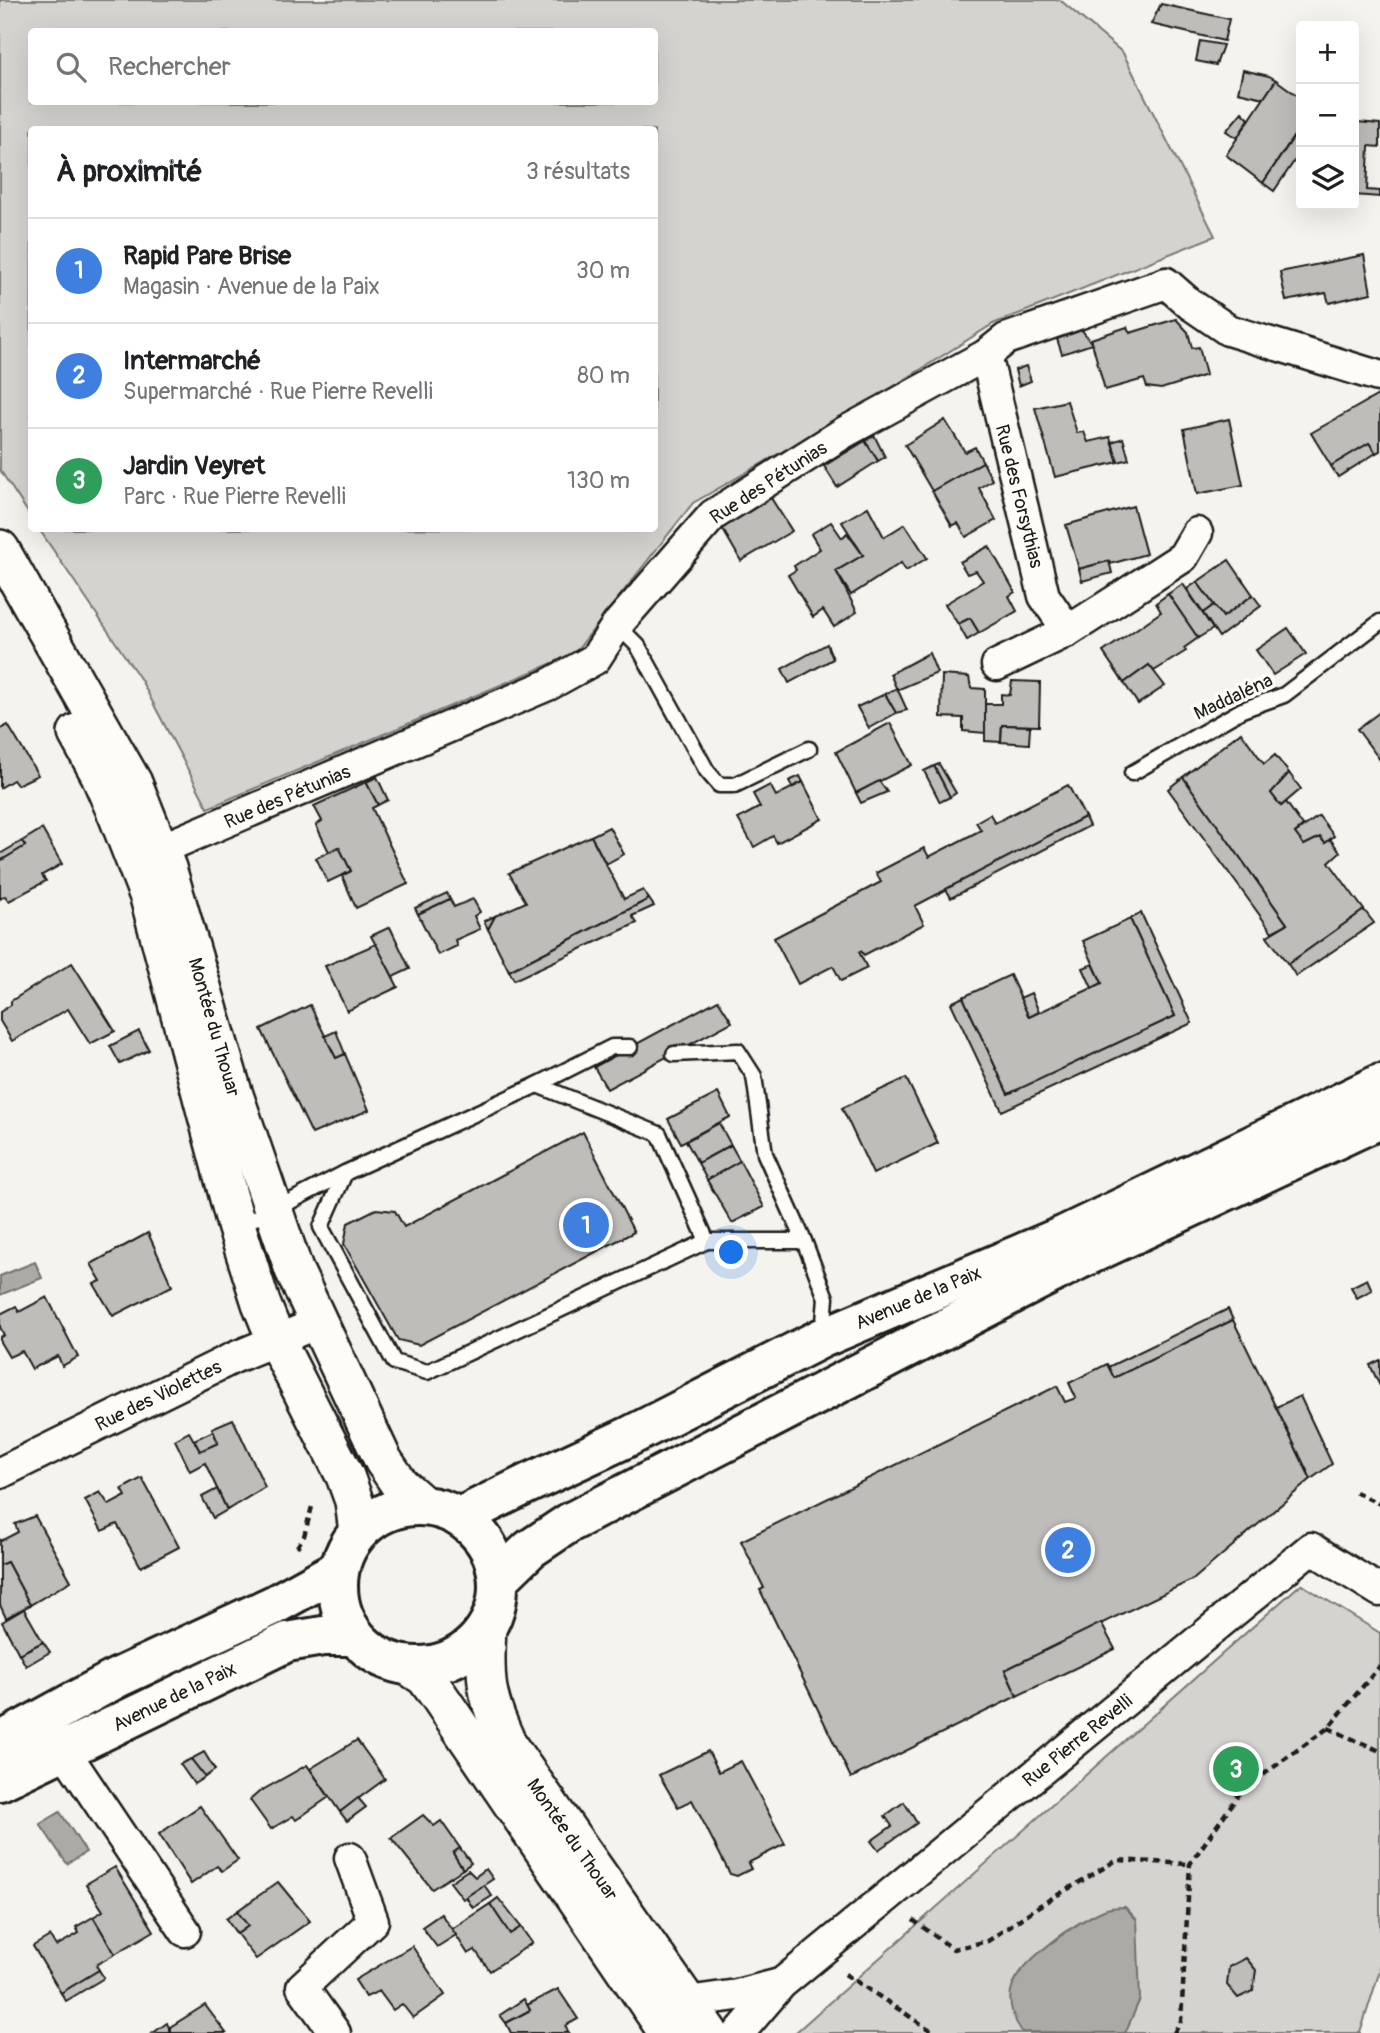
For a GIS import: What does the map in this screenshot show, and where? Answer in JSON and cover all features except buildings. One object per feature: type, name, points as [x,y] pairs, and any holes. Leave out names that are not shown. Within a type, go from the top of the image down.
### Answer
[{"type":"main road","name":"Avenue de la Paix","points":[[460,1517],[628,1437],[822,1338],[1065,1234],[1380,1084]]},
{"type":"main road","name":"Avenue de la Paix","points":[[498,1580],[530,1549],[569,1523],[1078,1260],[1380,1119]]},
{"type":"main road","points":[[405,1506],[424,1506],[460,1517],[479,1534],[492,1555],[498,1580],[494,1612],[476,1641],[461,1653],[426,1666],[387,1660],[370,1650],[355,1636],[343,1616],[337,1592],[339,1569],[346,1549],[358,1532],[388,1511],[405,1506]]},
{"type":"main road","name":"Avenue de la Paix","points":[[0,1781],[117,1678],[274,1605],[339,1569]]},
{"type":"main road","name":"Avenue de la Paix","points":[[0,1742],[53,1734],[287,1642],[323,1636],[355,1636]]},
{"type":"street","name":"Rue des Pétunias","points":[[161,849],[548,685],[595,659],[617,625],[713,515],[845,432],[986,355],[1006,339],[1166,283],[1190,304],[1228,330],[1378,376]]},
{"type":"street","name":"Rue des Forsythias","points":[[986,355],[1044,596],[1068,631]]},
{"type":"street","points":[[997,665],[1068,631],[1183,557],[1196,533]]},
{"type":"street","name":"Montée du Thouar","points":[[0,548],[133,783],[161,849],[189,936],[232,1089],[294,1270],[383,1460],[400,1486],[424,1506]]},
{"type":"street","name":"Montée du Thouar","points":[[0,598],[98,771],[136,860],[163,945],[236,1225],[276,1340],[345,1476],[354,1502],[358,1532]]},
{"type":"street","name":"Rue des Violettes","points":[[0,1473],[233,1358],[318,1323]]},
{"type":"street","name":"Rue Pierre Revelli","points":[[739,2033],[781,1984],[816,1954],[1311,1548],[1380,1591]]},
{"type":"street","name":"Montée du Thouar","points":[[487,1626],[486,1685],[491,1708],[509,1747],[666,2022]]},
{"type":"street","name":"Montée du Thouar","points":[[407,1665],[425,1677],[439,1696],[666,2022],[709,2033]]},
{"type":"street","points":[[53,1734],[185,1931]]},
{"type":"street","points":[[335,2033],[302,1987],[373,1921],[350,1858]]},
{"type":"street","name":"Rue Pierre Revelli","points":[[666,2022],[737,1996],[781,1984]]},
{"type":"lane","name":"Maddaléna","points":[[1132,773],[1242,710],[1284,695],[1380,622]]},
{"type":"lane","points":[[617,625],[638,646],[707,771],[719,785],[735,785],[809,749]]},
{"type":"lane","points":[[236,1225],[272,1211],[345,1173],[537,1085],[612,1047],[630,1047]]},
{"type":"lane","points":[[674,1054],[738,1051],[754,1076],[765,1154],[826,1298],[822,1338]]},
{"type":"lane","points":[[537,1085],[659,1134],[707,1241]]},
{"type":"lane","points":[[345,1173],[321,1227],[394,1362],[427,1372],[707,1241],[804,1241]]},
{"type":"path","points":[[1355,1492],[1380,1504]]},
{"type":"path","points":[[1174,2033],[1181,2021],[1190,1864],[1242,1790],[1328,1728],[1380,1666]]},
{"type":"path","points":[[1328,1728],[1380,1751]]},
{"type":"path","points":[[884,1898],[953,1949],[988,1941],[1039,1906],[1117,1860],[1190,1864]]},
{"type":"path","points":[[816,1954],[935,2033]]},
{"type":"shaded area","points":[[0,0],[1060,0],[1123,53],[1215,236],[993,324],[869,402],[693,503],[574,654],[208,808],[141,680],[41,532],[658,532],[658,126],[28,126],[28,512],[0,470]]},
{"type":"shaded area","points":[[35,1262],[42,1278],[0,1295],[0,1276]]},
{"type":"shaded area","points":[[1301,1584],[1380,1633],[1380,1970],[1360,2033],[795,2033]]},
{"type":"shaded area","points":[[60,1812],[86,1852],[67,1864],[40,1824]]},
{"type":"shaded area","points":[[1125,1907],[1137,1920],[1140,1999],[1126,2031],[1022,2032],[1012,2013],[1010,1997],[1015,1980],[1024,1968],[1050,1944],[1079,1923],[1106,1909]]},
{"type":"place","name":"Rapid Pare Brise","points":[[586,1225]]},
{"type":"place","name":"Intermarché","points":[[1068,1550]]},
{"type":"place","name":"Jardin Veyret","points":[[1236,1769]]}]
